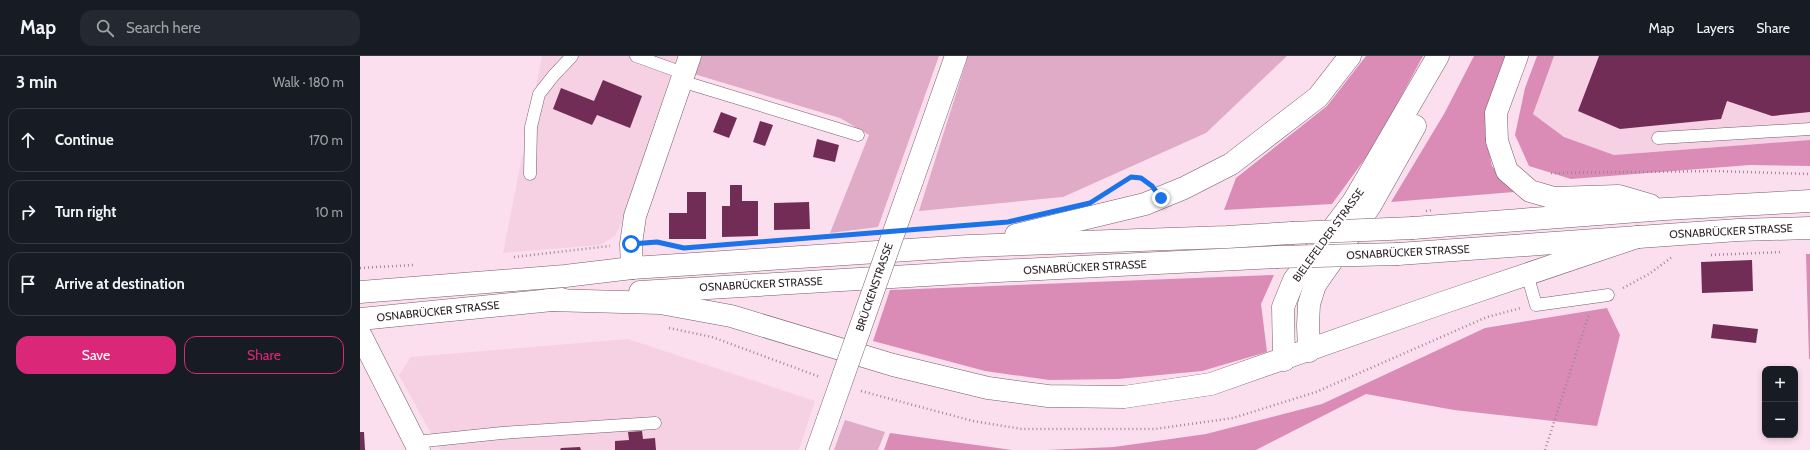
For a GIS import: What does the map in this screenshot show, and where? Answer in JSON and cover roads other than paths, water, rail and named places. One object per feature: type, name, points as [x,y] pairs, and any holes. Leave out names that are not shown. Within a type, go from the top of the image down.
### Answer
[{"type":"main road","name":"BRÜCKENSTRASSE","points":[[817,450],[956,56]]},
{"type":"main road","points":[[969,246],[1145,204],[1184,188],[1231,164],[1318,97],[1350,56]]},
{"type":"main road","name":"BIELEFELDER STRASSE","points":[[1284,360],[1283,308],[1294,280],[1353,202],[1438,56]]},
{"type":"main road","name":"BIELEFELDER STRASSE","points":[[1309,351],[1309,304],[1315,285],[1370,206],[1454,56]]},
{"type":"main road","points":[[1518,56],[1496,113],[1496,142],[1507,171],[1530,191],[1554,198],[1619,196],[1665,209]]},
{"type":"main road","points":[[632,268],[631,244],[634,216],[685,70]]},
{"type":"main road","points":[[360,292],[565,276],[632,268],[969,246],[1228,237],[1413,228],[1665,209],[1810,201]]},
{"type":"main road","name":"OSNABRÜCKER STRASSE","points":[[360,319],[661,290],[1276,257],[1398,254],[1738,230],[1810,228]]},
{"type":"main road","points":[[548,300],[660,303],[730,316],[893,365],[988,388],[1048,396],[1124,397],[1211,384],[1637,237]]},
{"type":"main road","points":[[360,334],[417,446]]},
{"type":"lane","points":[[530,174],[531,127],[539,94],[572,56]]},
{"type":"lane","points":[[636,56],[685,70],[858,135]]},
{"type":"lane","points":[[1658,138],[1810,129]]},
{"type":"lane","points":[[1527,274],[1536,305],[1608,295]]},
{"type":"lane","points":[[417,446],[502,433],[655,423]]}]
